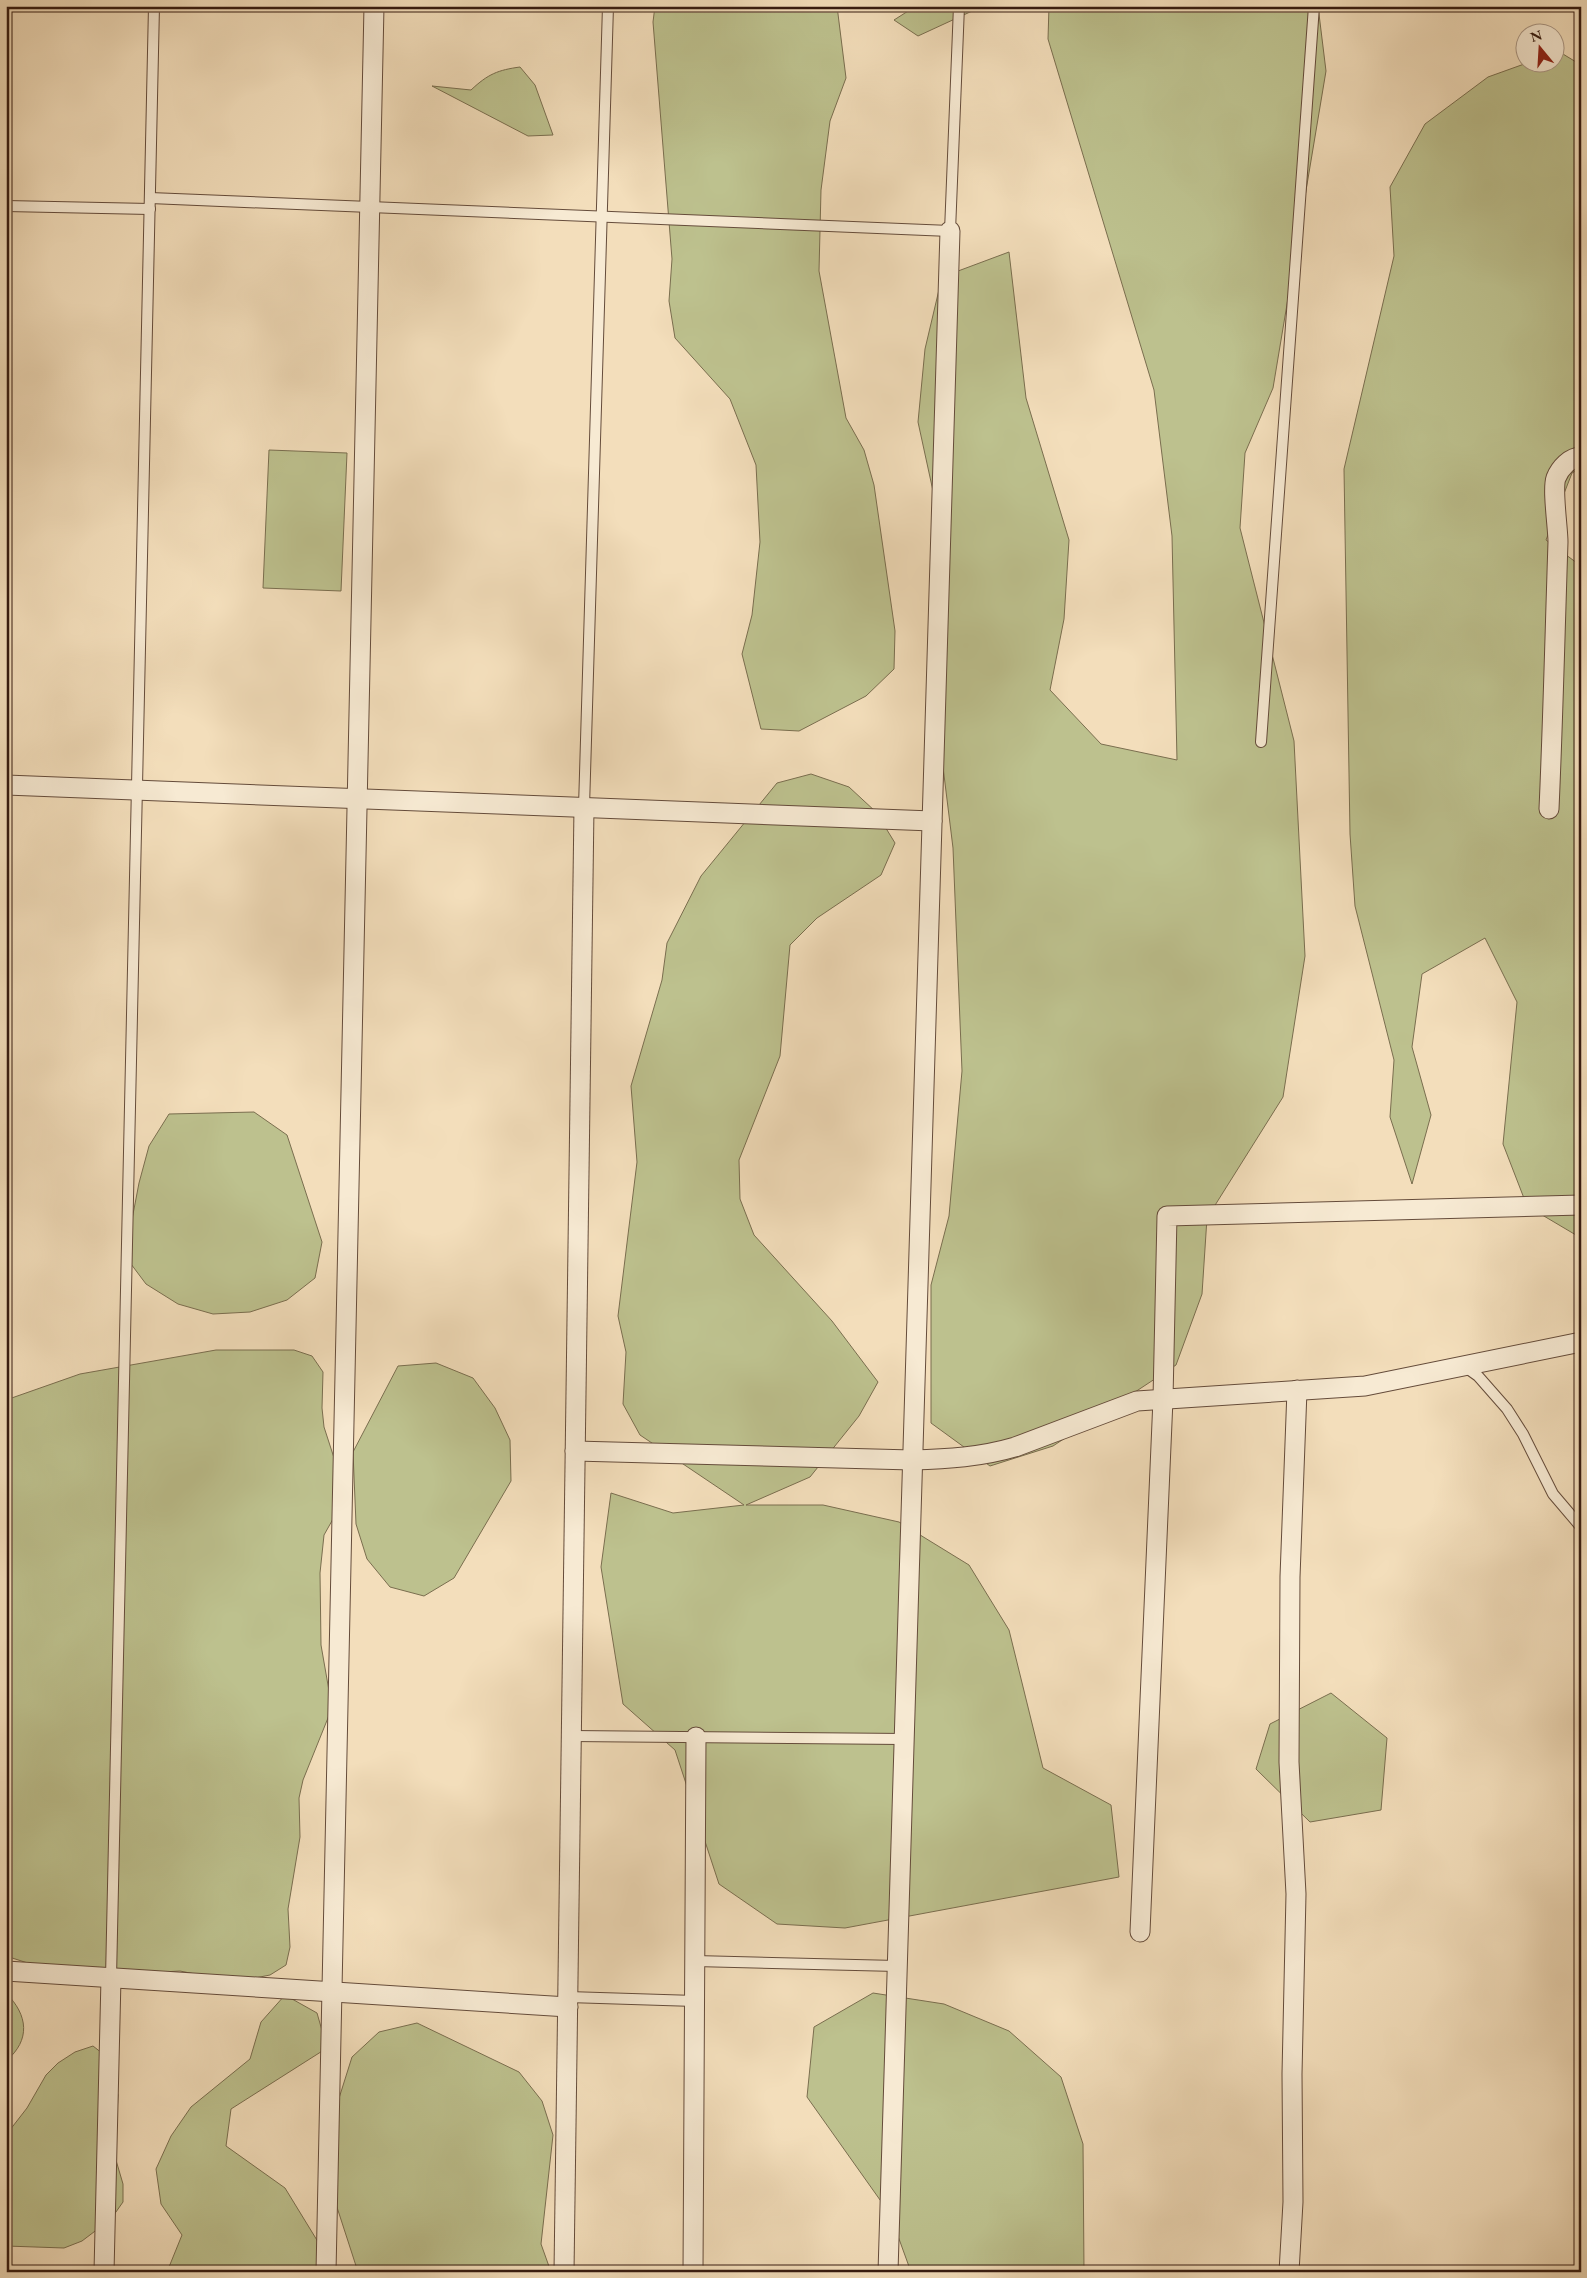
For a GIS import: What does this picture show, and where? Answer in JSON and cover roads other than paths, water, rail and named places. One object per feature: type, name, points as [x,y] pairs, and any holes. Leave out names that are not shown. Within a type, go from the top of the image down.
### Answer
[{"type":"street","points":[[326,2272],[359,798],[374,6]]},
{"type":"street","points":[[888,2272],[950,231]]},
{"type":"street","points":[[1549,809],[1555,682],[1554,623],[1558,540],[1555,479],[1564,465],[1577,457],[1581,457]]},
{"type":"street","points":[[6,784],[932,821]]},
{"type":"street","points":[[564,2272],[584,807]]},
{"type":"street","points":[[1140,1932],[1163,1399],[1166,1216],[1581,1205]]},
{"type":"street","points":[[575,1451],[912,1460],[967,1458],[995,1453],[1138,1401],[1365,1386],[1581,1342]]},
{"type":"street","points":[[1289,2272],[1293,2202],[1292,2074],[1296,1894],[1289,1762],[1290,1587],[1297,1390]]},
{"type":"street","points":[[693,2272],[696,1737]]},
{"type":"street","points":[[6,1971],[332,1992],[568,2002]]},
{"type":"street","points":[[104,2272],[111,1978]]},
{"type":"lane","points":[[111,1978],[154,6]]},
{"type":"lane","points":[[584,807],[608,6]]},
{"type":"lane","points":[[150,198],[950,231],[959,6]]},
{"type":"lane","points":[[1261,742],[1314,6]]},
{"type":"lane","points":[[6,206],[150,209]]},
{"type":"lane","points":[[1463,1366],[1478,1376],[1507,1409],[1523,1434],[1535,1462],[1553,1494],[1581,1528]]},
{"type":"lane","points":[[571,1736],[904,1739]]},
{"type":"lane","points":[[695,1961],[897,1966]]},
{"type":"lane","points":[[568,2002],[695,2001]]}]
